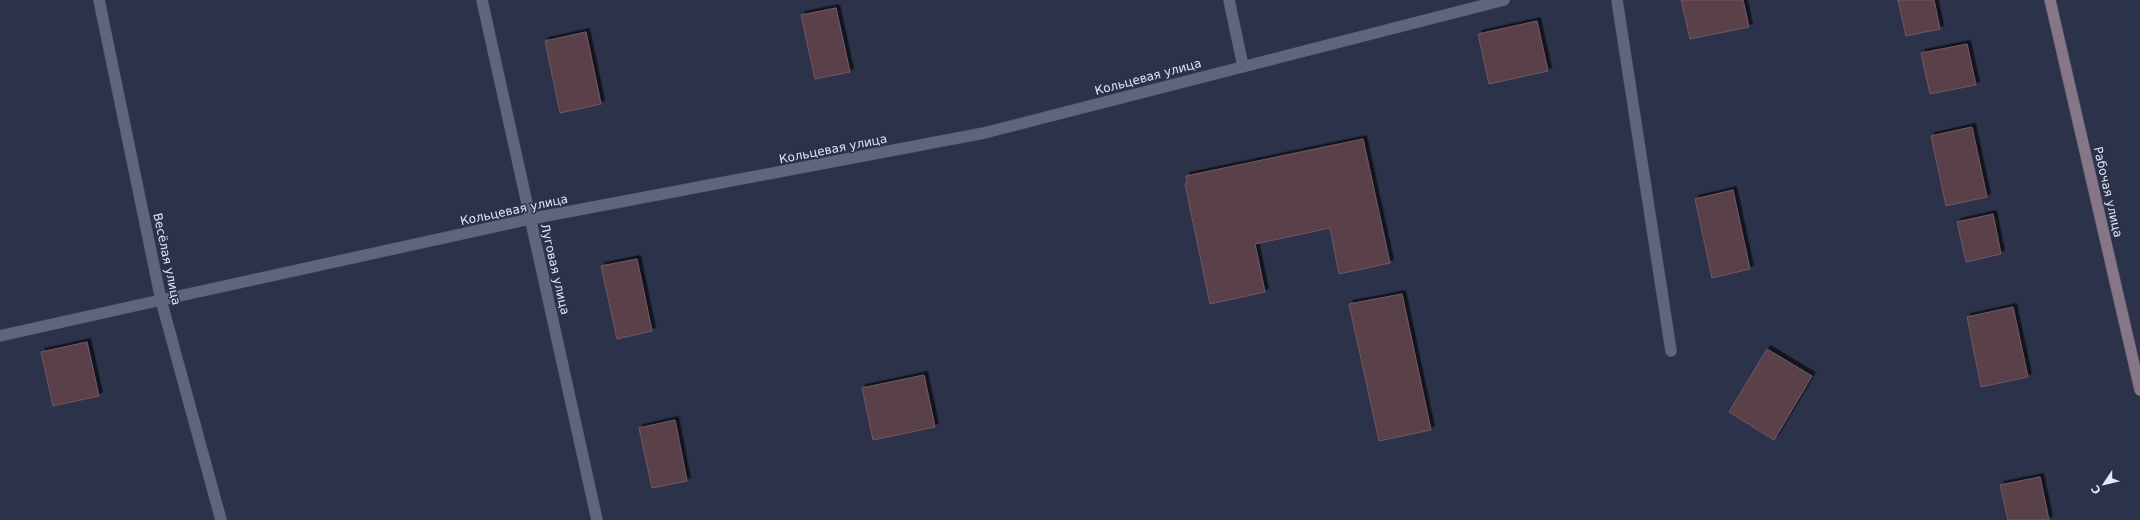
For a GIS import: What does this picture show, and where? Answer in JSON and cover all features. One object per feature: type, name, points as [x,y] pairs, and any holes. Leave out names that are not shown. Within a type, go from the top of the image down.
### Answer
[{"type":"main road","name":"Рабочая улица","points":[[2050,0],[2140,390]]},
{"type":"street","name":"Весёлая улица","points":[[99,0],[162,300],[221,520]]},
{"type":"street","name":"Луговая улица","points":[[482,0],[597,520]]},
{"type":"street","points":[[1229,0],[1243,66]]},
{"type":"street","name":"Кольцевая улица","points":[[0,336],[530,219],[984,134],[1243,66],[1504,0]]},
{"type":"street","points":[[1617,0],[1671,351]]},
{"type":"building","points":[[1681,0],[1743,0],[1749,27],[1690,39]]},
{"type":"building","points":[[1898,0],[1934,0],[1940,29],[1906,36]]},
{"type":"building","points":[[836,8],[850,72],[815,79],[801,15]]},
{"type":"building","points":[[1537,21],[1548,71],[1489,84],[1478,34]]},
{"type":"building","points":[[586,32],[601,104],[560,113],[545,41]]},
{"type":"building","points":[[1967,44],[1976,85],[1930,94],[1921,53]]},
{"type":"building","points":[[1972,127],[1987,197],[1946,206],[1931,136]]},
{"type":"building","points":[[1363,139],[1390,263],[1339,274],[1330,228],[1255,244],[1265,292],[1210,304],[1185,184],[1187,183],[1186,176]]},
{"type":"building","points":[[1733,190],[1750,269],[1712,278],[1695,199]]},
{"type":"building","points":[[1993,214],[2001,254],[1966,262],[1957,222]]},
{"type":"building","points":[[637,259],[652,331],[617,339],[601,266]]},
{"type":"building","points":[[1402,294],[1431,430],[1379,441],[1349,304]]},
{"type":"building","points":[[2013,307],[2028,377],[1981,387],[1967,317]]},
{"type":"building","points":[[87,342],[99,396],[53,406],[41,352]]},
{"type":"building","points":[[1767,349],[1812,376],[1774,440],[1729,412]]},
{"type":"building","points":[[924,375],[935,427],[873,440],[862,388]]},
{"type":"building","points":[[675,420],[687,481],[652,488],[639,428]]},
{"type":"building","points":[[2040,477],[2049,520],[2008,520],[2000,485]]}]
